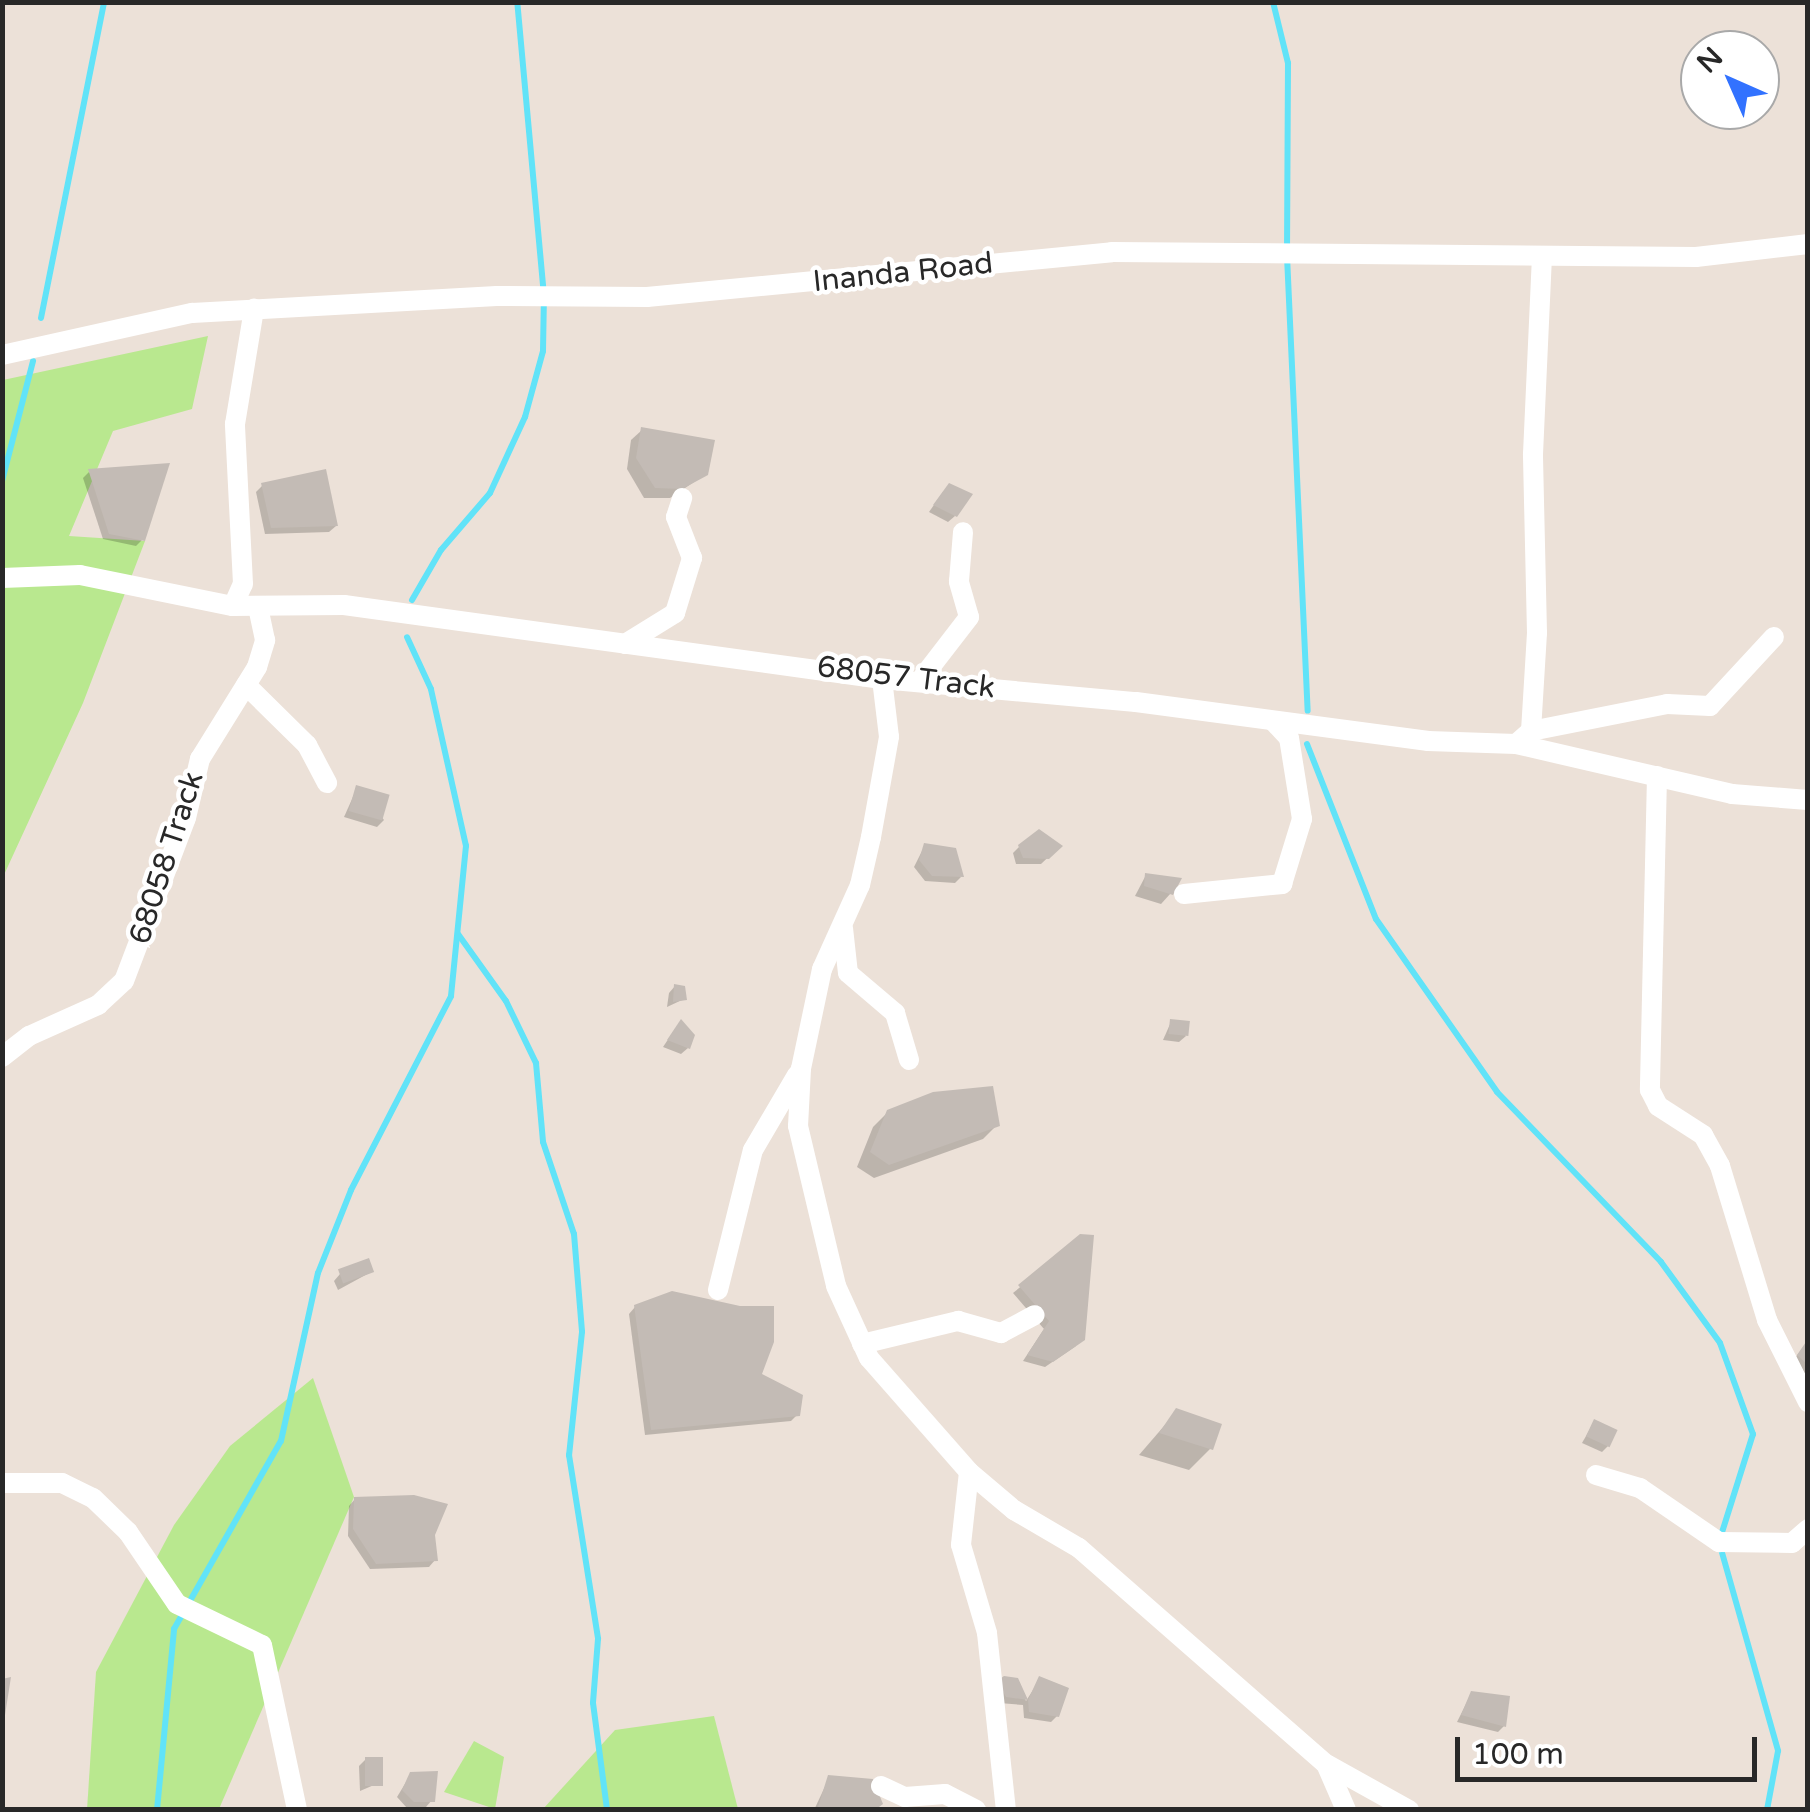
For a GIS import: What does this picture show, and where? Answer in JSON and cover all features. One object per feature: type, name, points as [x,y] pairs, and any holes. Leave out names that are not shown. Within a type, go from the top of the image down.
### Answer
[{"type":"street","name":"Inanda Road","points":[[2,355],[140,321],[254,309],[497,296],[647,297],[1112,252],[1696,258],[1808,244]]},
{"type":"street","points":[[1542,258],[1523,737],[1667,704],[1710,706],[1774,636]]},
{"type":"street","points":[[233,606],[243,584],[235,424],[254,309]]},
{"type":"street","points":[[626,644],[675,613],[692,558],[676,517],[682,498]]},
{"type":"street","points":[[918,682],[968,617],[959,580],[963,532]]},
{"type":"street","name":"68057 Track","points":[[2,578],[80,575],[233,606],[344,604],[882,678],[1428,741],[1523,737],[1658,776],[1757,798],[1808,800]]},
{"type":"street","name":"68058 Track","points":[[2,1057],[29,1036],[98,1005],[124,981],[186,818],[200,759],[246,685],[265,640],[258,607]]},
{"type":"street","points":[[882,678],[885,765],[860,885],[822,969],[801,1068],[798,1126],[836,1286],[862,1344],[888,1384],[969,1472],[1079,1548],[1326,1764],[1410,1810]]},
{"type":"street","points":[[246,685],[307,745],[328,783]]},
{"type":"street","points":[[1184,894],[1282,884],[1302,820],[1289,738],[1273,721]]},
{"type":"street","points":[[1658,776],[1650,1090],[1658,1106],[1703,1135],[1720,1166],[1766,1320],[1808,1402]]},
{"type":"street","points":[[842,926],[848,973],[896,1013],[910,1060]]},
{"type":"street","points":[[718,1290],[752,1150],[801,1068]]},
{"type":"street","points":[[862,1344],[958,1320],[1001,1334],[1035,1316]]},
{"type":"street","points":[[969,1472],[961,1545],[988,1644],[1006,1810]]},
{"type":"street","points":[[1596,1475],[1640,1488],[1719,1542],[1792,1543],[1808,1529]]},
{"type":"street","points":[[2,1483],[62,1483],[93,1498],[128,1532],[176,1604],[262,1645],[297,1810]]},
{"type":"street","points":[[1326,1764],[1346,1810]]},
{"type":"street","points":[[881,1786],[905,1797],[945,1794],[976,1810]]},
{"type":"green space","points":[[208,336],[192,409],[113,431],[69,536],[145,541],[83,703],[3,877],[3,380]]},
{"type":"green space","points":[[313,1378],[354,1497],[219,1809],[87,1810],[96,1672],[174,1525],[230,1446]]},
{"type":"green space","points":[[714,1716],[738,1809],[543,1809],[615,1730]]},
{"type":"green space","points":[[474,1741],[504,1757],[495,1809],[444,1792]]},
{"type":"building","points":[[641,427],[715,440],[708,475],[682,489],[655,488],[636,458]]},
{"type":"building","points":[[170,463],[145,541],[109,534],[88,469]]},
{"type":"building","points":[[326,469],[338,526],[271,528],[261,483]]},
{"type":"building","points":[[949,483],[973,494],[957,517],[933,505]]},
{"type":"building","points":[[356,785],[390,795],[382,821],[349,811]]},
{"type":"building","points":[[1039,829],[1063,846],[1049,859],[1023,858],[1018,845]]},
{"type":"building","points":[[924,843],[956,848],[964,877],[932,876],[919,860]]},
{"type":"building","points":[[1145,873],[1182,878],[1173,895],[1144,886]]},
{"type":"building","points":[[674,984],[685,986],[687,1000],[673,1002]]},
{"type":"building","points":[[681,1019],[695,1035],[690,1049],[667,1040]]},
{"type":"building","points":[[1170,1019],[1190,1021],[1188,1036],[1168,1034]]},
{"type":"building","points":[[993,1086],[1000,1126],[889,1165],[870,1152],[887,1110],[933,1092]]},
{"type":"building","points":[[1080,1234],[1094,1235],[1085,1340],[1053,1362],[1027,1355],[1049,1321],[1018,1285]]},
{"type":"building","points":[[369,1258],[374,1272],[343,1283],[338,1269]]},
{"type":"building","points":[[672,1291],[740,1306],[774,1306],[774,1342],[762,1374],[803,1395],[800,1416],[651,1430],[634,1305]]},
{"type":"building","points":[[1808,1339],[1808,1365],[1797,1355]]},
{"type":"building","points":[[1176,1408],[1222,1424],[1213,1450],[1159,1433]]},
{"type":"building","points":[[1594,1419],[1618,1430],[1610,1447],[1586,1436]]},
{"type":"building","points":[[414,1495],[448,1504],[435,1535],[438,1561],[376,1564],[353,1529],[354,1497]]},
{"type":"building","points":[[1004,1676],[1018,1678],[1028,1700],[1006,1697],[997,1681]]},
{"type":"building","points":[[1039,1676],[1069,1688],[1059,1717],[1029,1712],[1028,1700]]},
{"type":"building","points":[[11,1677],[5,1715],[2,1715],[2,1679]]},
{"type":"building","points":[[1471,1691],[1510,1696],[1506,1727],[1461,1715]]},
{"type":"building","points":[[365,1757],[383,1757],[383,1786],[365,1786]]},
{"type":"building","points":[[438,1771],[435,1802],[414,1802],[402,1790],[410,1772]]},
{"type":"building","points":[[828,1775],[873,1779],[883,1804],[875,1810],[818,1807]]},
{"type":"waterway","points":[[41,318],[104,2]]},
{"type":"waterway","points":[[412,600],[441,550],[490,493],[525,417],[543,351],[544,296],[517,2]]},
{"type":"waterway","points":[[1273,2],[1288,63],[1287,256],[1308,711]]},
{"type":"waterway","points":[[2,481],[33,361]]},
{"type":"waterway","points":[[157,1810],[174,1629],[281,1441],[318,1273],[351,1190],[451,996],[466,846],[431,689],[407,637]]},
{"type":"waterway","points":[[1307,744],[1376,919],[1497,1092],[1661,1262],[1720,1343],[1753,1434],[1719,1542],[1778,1751],[1767,1810]]},
{"type":"waterway","points":[[458,934],[506,1001],[536,1063],[543,1142],[574,1234],[582,1332],[569,1455],[598,1639],[593,1703],[607,1810]]}]
